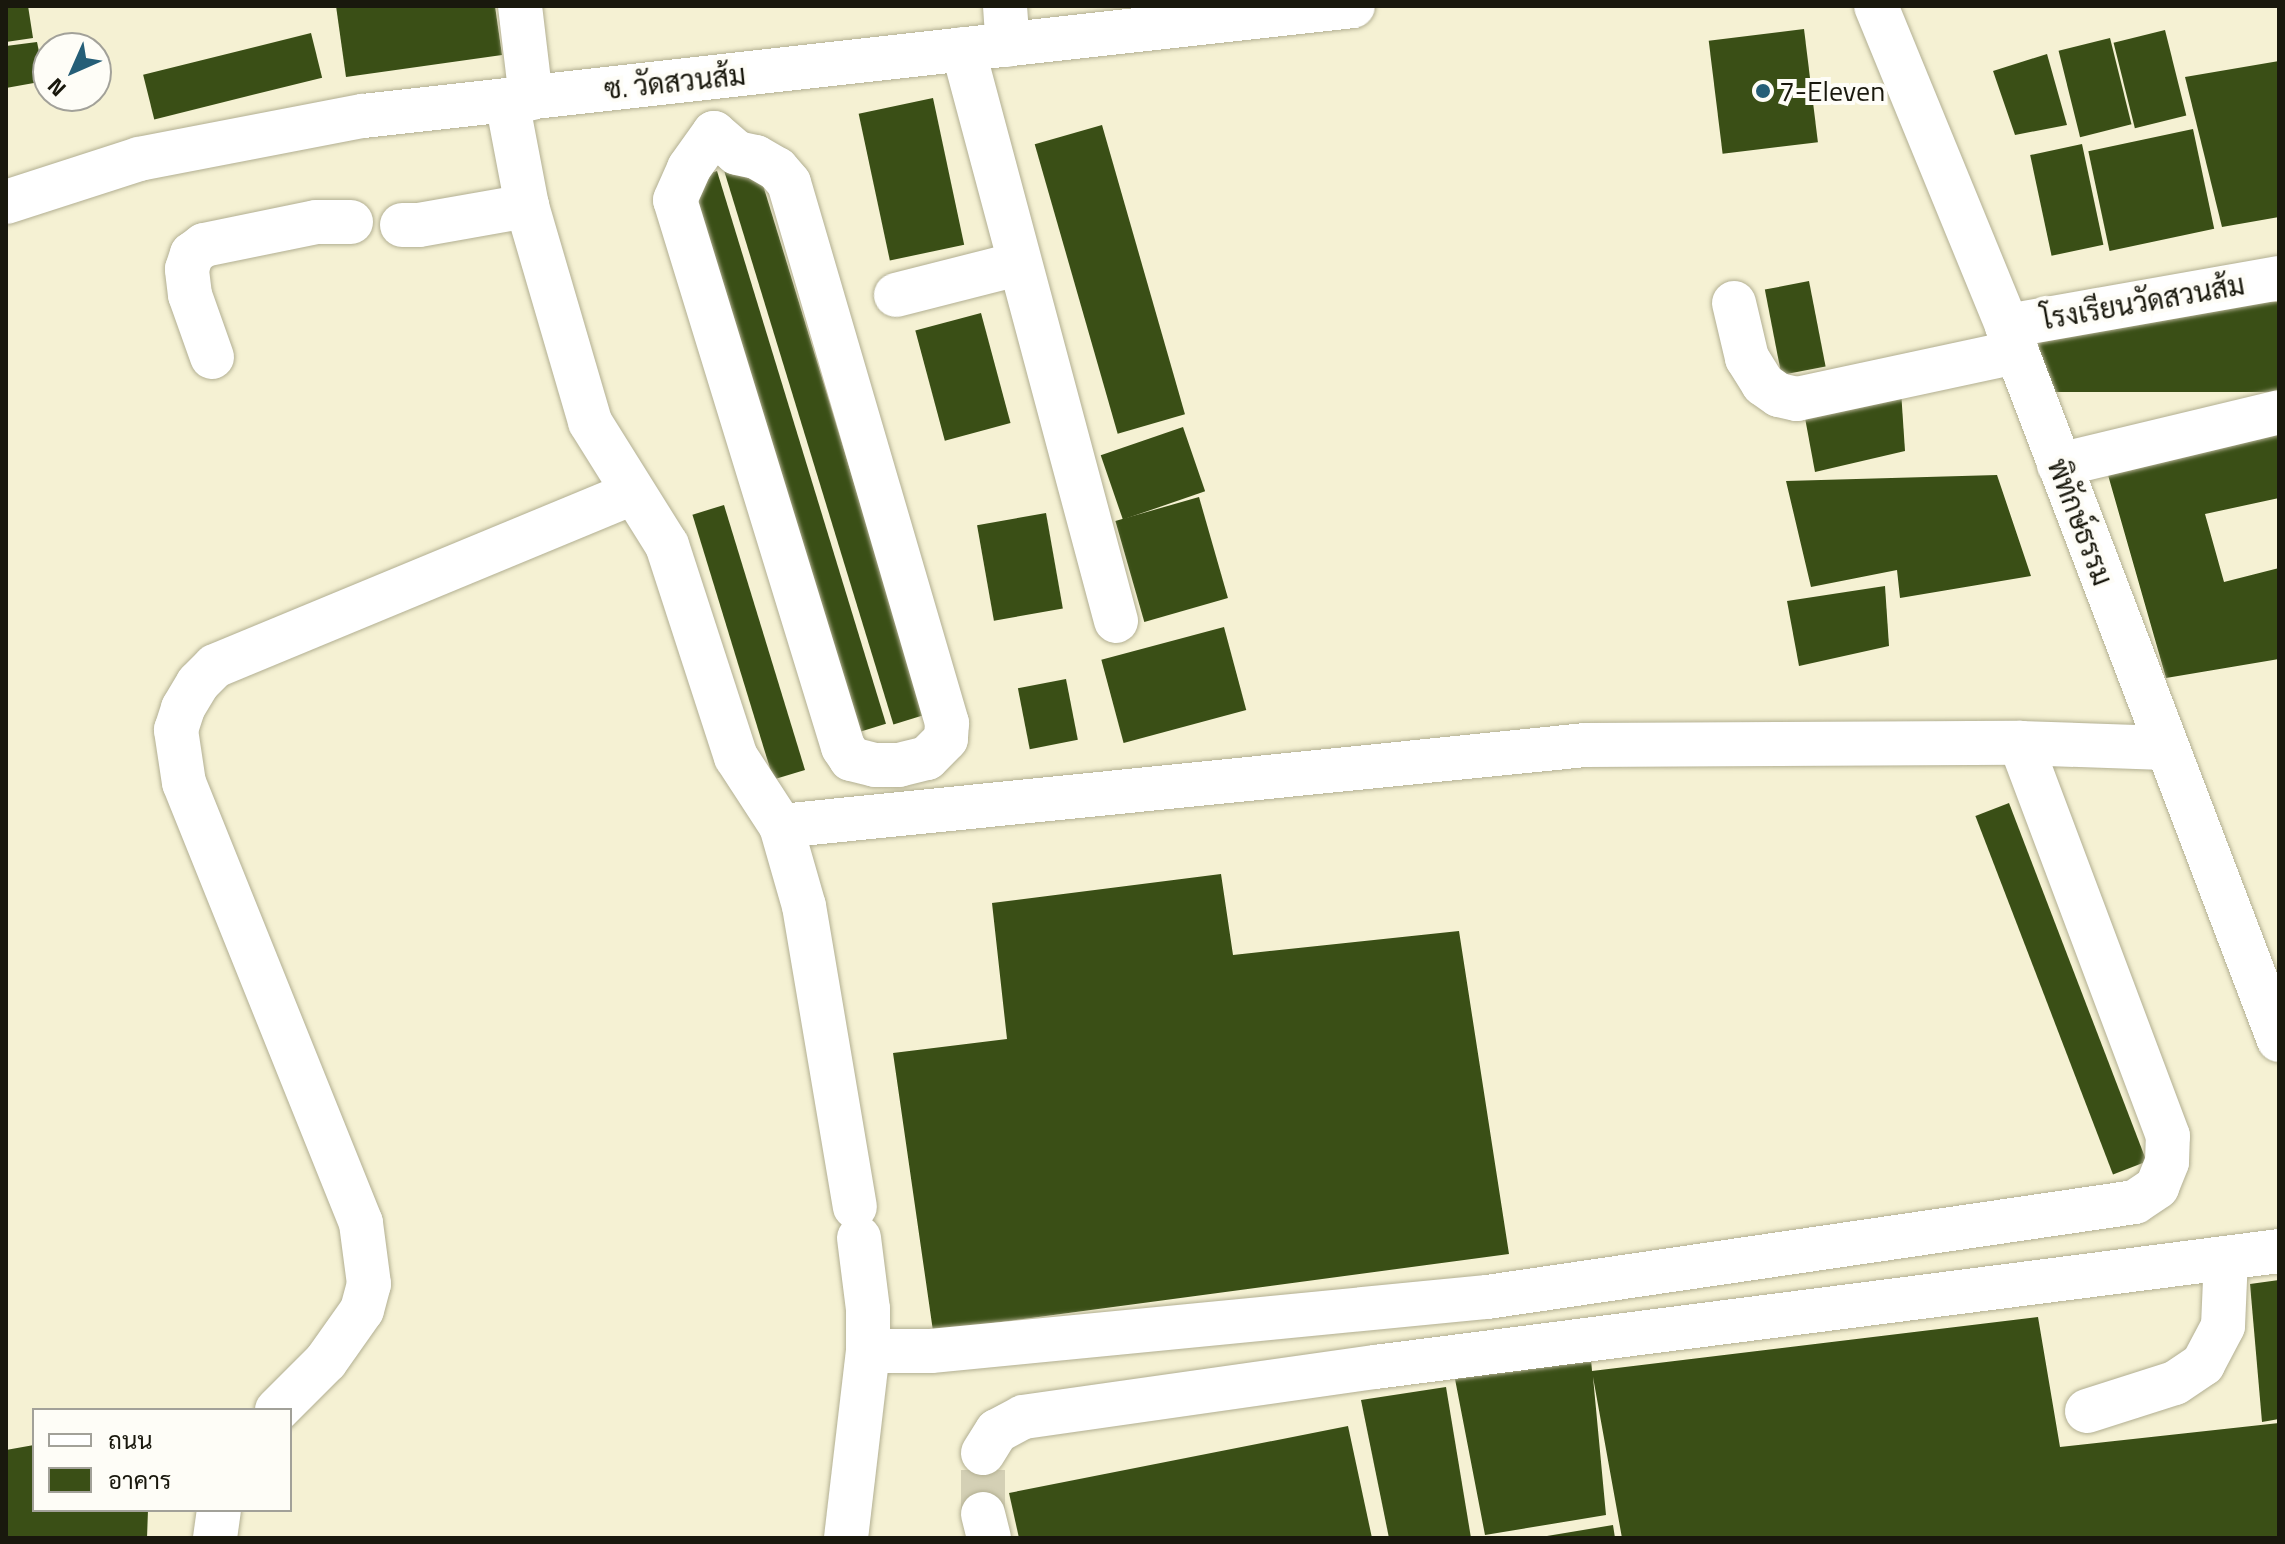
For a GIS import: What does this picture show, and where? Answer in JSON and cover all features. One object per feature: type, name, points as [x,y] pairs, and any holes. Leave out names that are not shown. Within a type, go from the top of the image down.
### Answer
[{"type":"street","points":[[520,6],[519,99],[527,206],[590,422],[667,545],[736,757],[781,826],[804,906],[857,1223],[868,1309],[868,1351],[846,1538]]},
{"type":"street","name":"ซ. วัดสวนส้ม","points":[[6,202],[139,159],[363,116],[963,49],[1006,25],[1353,6]]},
{"type":"street","name":"พิทักษ์ธรรม","points":[[1876,6],[2012,339],[2165,748],[2279,1040]]},
{"type":"street","points":[[963,49],[1018,264],[1116,621]]},
{"type":"street","points":[[704,79],[714,133],[737,153],[756,157],[777,169],[789,183],[947,723],[942,746],[927,758],[899,765],[875,765],[851,759],[843,747],[675,200],[689,168],[714,133]]},
{"type":"street","points":[[402,225],[419,225],[527,206]]},
{"type":"street","points":[[212,357],[190,295],[187,269],[192,254],[204,245],[316,222],[351,222]]},
{"type":"street","points":[[896,295],[1018,264]]},
{"type":"street","name":"โรงเรียนวัดสวนส้ม","points":[[1734,303],[1747,358],[1763,384],[1779,395],[1797,399],[2012,339],[2279,278]]},
{"type":"street","points":[[2059,465],[2279,412]]},
{"type":"street","points":[[279,1408],[326,1361],[362,1310],[369,1284],[361,1223],[184,783],[176,730],[183,708],[198,683],[215,666],[632,493]]},
{"type":"street","points":[[781,826],[1585,745],[2020,743],[2165,748]]},
{"type":"street","points":[[868,1351],[931,1351],[1487,1297],[2135,1202],[2157,1187],[2167,1162],[2168,1136],[2020,743]]},
{"type":"street","points":[[983,1453],[997,1431],[1023,1417],[1375,1367],[2279,1251]]},
{"type":"street","points":[[2087,1411],[2175,1383],[2203,1364],[2223,1326],[2226,1258]]},
{"type":"street","points":[[215,1538],[219,1512]]},
{"type":"building","points":[[6,6],[28,6],[32,38],[6,42]]},
{"type":"building","points":[[336,6],[495,6],[502,55],[346,77]]},
{"type":"building","name":"7-Eleven","points":[[1804,29],[1818,142],[1723,154],[1709,41]]},
{"type":"building","points":[[2165,30],[2186,115],[2135,128],[2114,43]]},
{"type":"building","points":[[311,33],[322,78],[154,119],[143,75]]},
{"type":"building","points":[[2110,38],[2132,124],[2080,137],[2059,51]]},
{"type":"building","points":[[32,43],[32,83],[6,88],[6,46]]},
{"type":"building","points":[[2047,54],[2067,125],[2015,135],[1993,71]]},
{"type":"building","points":[[2279,61],[2279,217],[2222,227],[2185,77]]},
{"type":"building","points":[[933,98],[964,245],[890,261],[859,114]]},
{"type":"building","points":[[1102,125],[1185,414],[1118,434],[1035,144]]},
{"type":"building","points":[[2193,129],[2214,229],[2110,251],[2088,151]]},
{"type":"building","points":[[2082,144],[2103,245],[2052,256],[2030,155]]},
{"type":"building","points":[[756,162],[925,715],[893,724],[724,172]]},
{"type":"building","points":[[717,171],[886,724],[854,733],[685,181]]},
{"type":"building","points":[[1809,281],[1826,366],[1781,375],[1765,290]]},
{"type":"building","points":[[2033,302],[2279,302],[2279,392],[2033,392]]},
{"type":"building","points":[[981,313],[1011,423],[945,441],[915,331]]},
{"type":"building","points":[[1901,391],[1905,451],[1815,472],[1803,407]]},
{"type":"building","points":[[1183,427],[1205,491],[1123,520],[1101,455]]},
{"type":"building","points":[[2279,428],[2279,498],[2205,514],[2224,582],[2279,568],[2279,659],[2166,678],[2106,468]]},
{"type":"building","points":[[1997,475],[2031,576],[1900,598],[1897,570],[1811,587],[1786,481]]},
{"type":"building","points":[[1199,497],[1228,598],[1144,622],[1115,521]]},
{"type":"building","points":[[724,505],[805,770],[773,780],[692,515]]},
{"type":"building","points":[[1046,513],[1063,609],[994,621],[977,525]]},
{"type":"building","points":[[1885,586],[1889,646],[1799,666],[1787,601]]},
{"type":"building","points":[[1224,627],[1246,710],[1124,743],[1101,660]]},
{"type":"building","points":[[1066,679],[1078,740],[1030,749],[1018,688]]},
{"type":"building","points":[[2009,803],[2147,1161],[2113,1174],[1975,816]]},
{"type":"building","points":[[1221,874],[1233,955],[1459,931],[1509,1254],[933,1331],[893,1053],[1007,1039],[992,903]]},
{"type":"building","points":[[2279,1280],[2279,1419],[2262,1422],[2250,1284]]},
{"type":"building","points":[[2038,1317],[2060,1447],[2279,1423],[2279,1538],[1622,1538],[1593,1377],[1606,1515],[1485,1535],[1455,1379],[1591,1359],[1592,1371]]},
{"type":"building","points":[[1446,1387],[1471,1538],[1389,1538],[1361,1400]]},
{"type":"building","points":[[1348,1426],[1372,1538],[1019,1538],[1009,1493]]},
{"type":"building","points":[[32,1445],[32,1512],[148,1512],[147,1538],[6,1538],[6,1450]]},
{"type":"building","points":[[1613,1525],[1615,1538],[1547,1538],[1547,1536]]},
{"type":"tunnel","points":[[983,1453],[983,1514]]},
{"type":"place","name":"7-Eleven","points":[[1763,91]]}]
